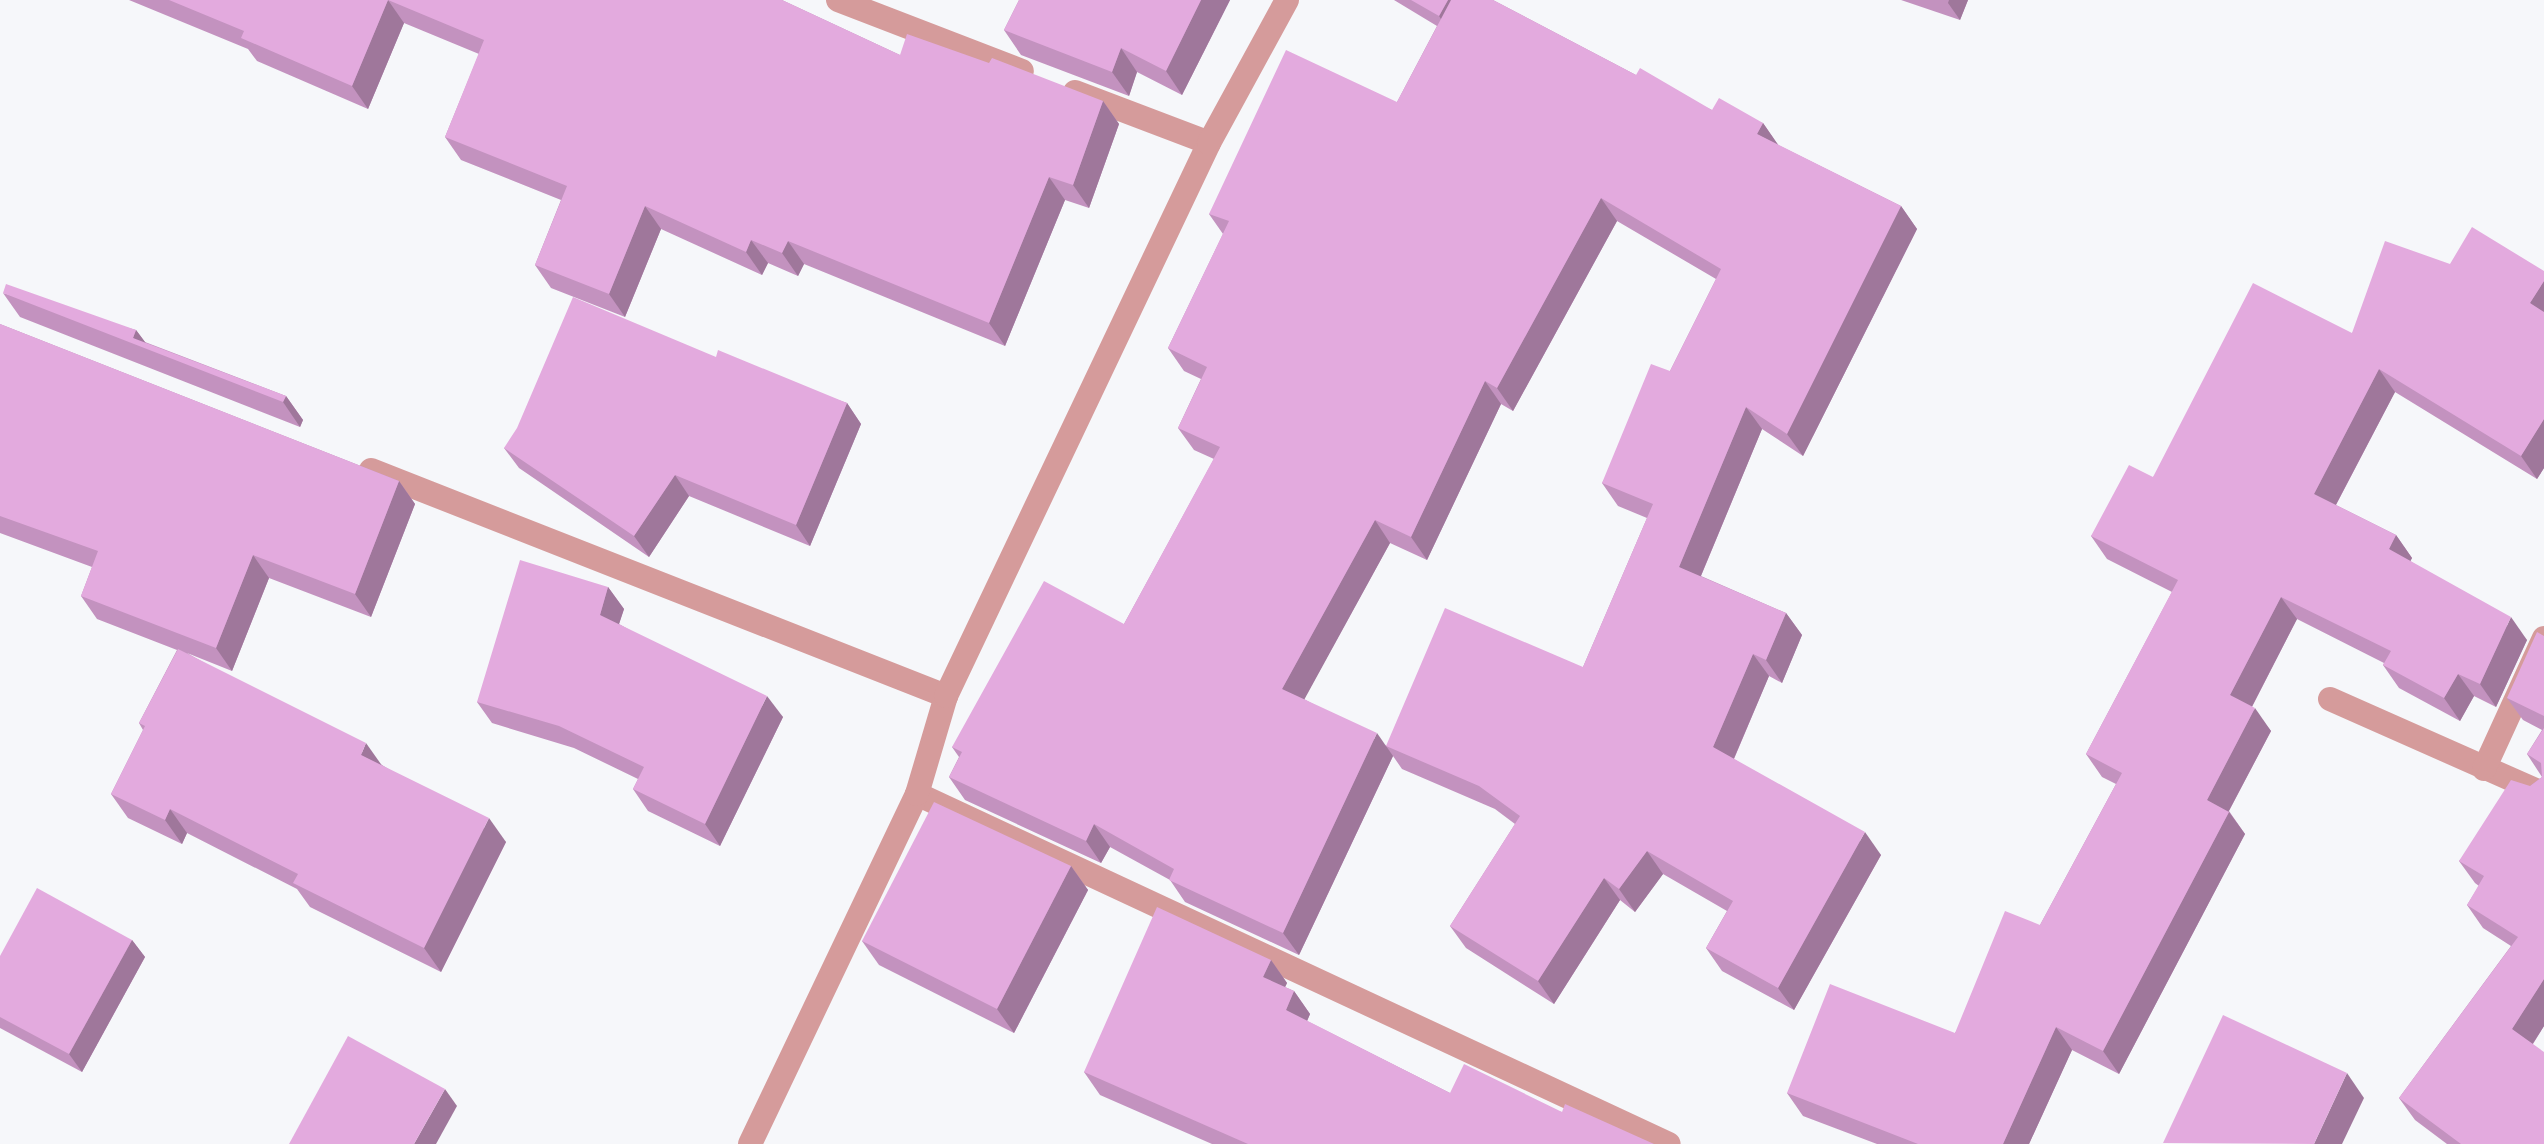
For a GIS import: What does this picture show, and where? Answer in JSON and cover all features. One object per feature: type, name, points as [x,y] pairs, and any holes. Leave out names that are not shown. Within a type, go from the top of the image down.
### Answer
[{"type":"street","points":[[838,0],[1209,143]]},
{"type":"street","points":[[750,1144],[917,794],[946,696],[1209,143],[1287,0]]},
{"type":"street","points":[[355,464],[946,696]]},
{"type":"street","points":[[2484,769],[2544,638]]},
{"type":"street","points":[[2330,699],[2544,794]]},
{"type":"street","points":[[917,794],[1669,1144]]},
{"type":"building","points":[[169,0],[388,0],[352,86],[241,38],[244,31]]},
{"type":"building","points":[[388,0],[782,0],[900,55],[907,34],[989,63],[992,58],[1103,101],[1073,185],[1049,177],[989,323],[788,241],[782,253],[751,240],[746,252],[645,206],[609,294],[535,265],[567,186],[445,137],[484,40]]},
{"type":"building","points":[[1019,0],[1201,0],[1166,71],[1121,48],[1112,72],[1004,30]]},
{"type":"building","points":[[1411,0],[1448,0],[1439,16]]},
{"type":"building","points":[[1451,0],[1493,0],[1636,75],[1640,68],[1712,110],[1719,98],[1763,123],[1757,134],[1901,206],[1787,434],[1746,407],[1679,567],[1786,613],[1766,660],[1753,654],[1713,747],[1865,832],[1778,988],[1706,948],[1733,901],[1647,851],[1619,889],[1604,878],[1538,981],[1450,926],[1520,816],[1479,786],[1386,746],[1445,608],[1583,667],[1653,504],[1602,483],[1651,364],[1670,371],[1721,269],[1601,198],[1497,388],[1485,381],[1411,537],[1375,520],[1282,689],[1377,733],[1283,933],[1169,880],[1174,869],[1094,824],[1086,841],[949,777],[962,752],[952,747],[1044,581],[1124,624],[1220,447],[1178,428],[1207,367],[1168,348],[1229,221],[1209,214],[1286,50],[1397,102]]},
{"type":"building","points":[[2472,227],[2544,271],[2544,281],[2530,303],[2544,312],[2544,419],[2521,456],[2379,369],[2314,494],[2396,535],[2389,549],[2511,617],[2480,684],[2458,674],[2444,698],[2383,665],[2391,651],[2281,597],[2230,695],[2255,708],[2207,800],[2229,812],[2103,1051],[2056,1027],[2003,1144],[1918,1144],[1787,1093],[1830,984],[1955,1033],[2005,911],[2040,925],[2122,773],[2086,754],[2178,580],[2091,536],[2129,465],[2153,477],[2253,283],[2352,333],[2385,241],[2450,264]]},
{"type":"building","points":[[6,284],[136,330],[133,338],[286,396],[283,402],[3,293]]},
{"type":"building","points":[[573,297],[716,357],[718,350],[847,403],[796,525],[675,475],[634,536],[504,448],[517,428]]},
{"type":"building","points":[[0,324],[399,481],[355,594],[253,555],[216,648],[81,596],[98,551],[0,516]]},
{"type":"building","points":[[520,560],[608,587],[600,615],[767,696],[705,824],[633,789],[644,767],[559,726],[477,702]]},
{"type":"building","points":[[2537,632],[2544,636],[2544,716],[2507,698]]},
{"type":"building","points":[[178,649],[366,743],[361,755],[489,818],[424,948],[293,883],[298,874],[170,809],[165,820],[111,794],[145,726],[139,723]]},
{"type":"building","points":[[2544,728],[2544,979],[2512,1029],[2544,1052],[2544,1144],[2461,1144],[2399,1098],[2518,937],[2467,905],[2484,876],[2459,861],[2511,780],[2530,786],[2542,777],[2541,763],[2527,754]]},
{"type":"building","points":[[934,802],[1071,866],[997,1009],[862,941]]},
{"type":"building","points":[[37,888],[132,940],[69,1054],[0,1017],[0,956]]},
{"type":"building","points":[[1157,907],[1271,960],[1263,977],[1294,991],[1286,1010],[1450,1093],[1464,1064],[1562,1112],[1565,1104],[1654,1144],[1248,1144],[1084,1072]]},
{"type":"building","points":[[2223,1015],[2347,1073],[2314,1144],[2163,1143]]},
{"type":"building","points":[[348,1036],[445,1089],[414,1144],[289,1144]]}]
